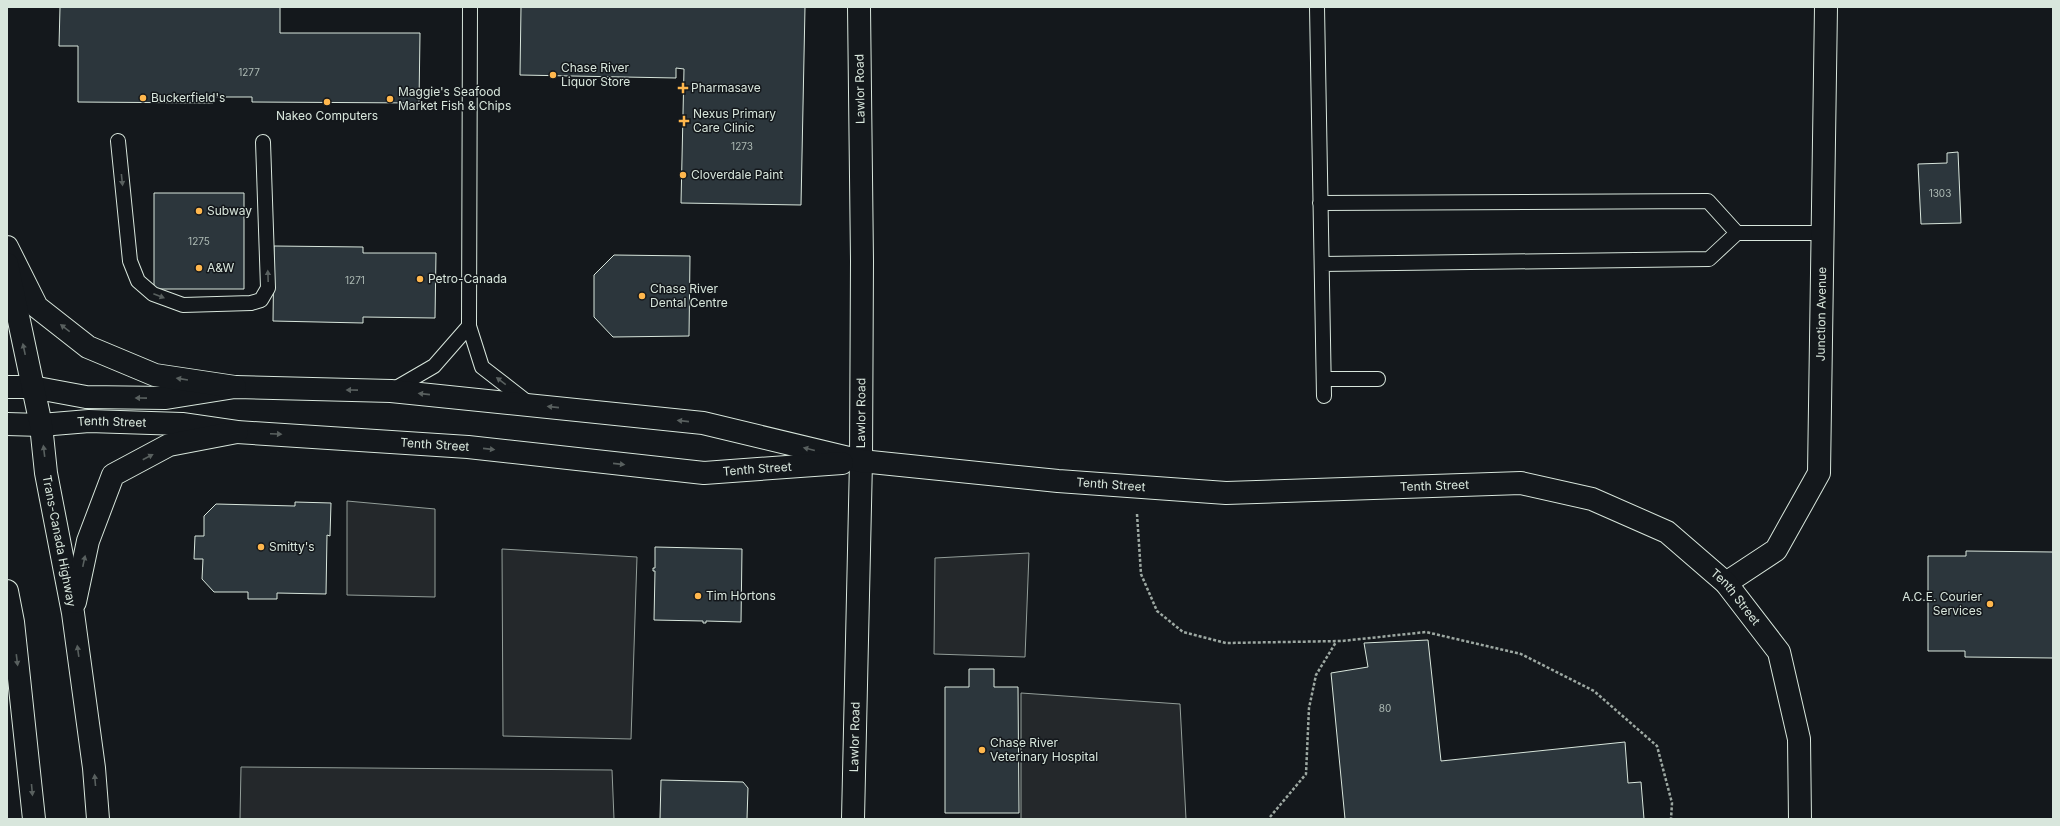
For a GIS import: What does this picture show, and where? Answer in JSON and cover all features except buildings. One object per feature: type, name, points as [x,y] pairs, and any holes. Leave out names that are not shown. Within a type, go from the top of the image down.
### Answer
[{"type":"main road","name":"Lawlor Road","points":[[853,819],[852,781],[861,461],[862,261],[859,7]]},
{"type":"main road","name":"Junction Avenue","points":[[1726,583],[1776,550],[1819,473],[1826,7]]},
{"type":"main road","points":[[7,248],[37,307],[88,347],[155,375],[235,387]]},
{"type":"main road","name":"Trans-Canada Highway","points":[[7,264],[41,425],[46,473],[73,613],[94,768],[98,819]]},
{"type":"main road","name":"Tenth Street","points":[[7,387],[32,387],[86,397],[166,398],[235,387],[391,390],[703,423],[861,461],[1058,481],[1226,493],[1521,483],[1592,499],[1667,532],[1726,583],[1779,652],[1799,739],[1800,819]]},
{"type":"main road","name":"Tenth Street","points":[[7,424],[41,425],[89,421],[182,424],[237,432],[468,447],[704,473],[861,461]]},
{"type":"main road","points":[[73,613],[88,541],[113,476],[169,445],[237,432]]},
{"type":"main road","points":[[7,591],[34,819]]},
{"type":"lane","points":[[470,7],[469,326],[482,367],[532,405]]},
{"type":"lane","points":[[1317,7],[1324,396]]},
{"type":"lane","points":[[118,141],[130,261],[138,281],[153,294],[183,305],[251,303],[261,300],[268,288],[263,142]]},
{"type":"lane","points":[[1320,203],[1708,200],[1737,233]]},
{"type":"lane","points":[[1322,264],[1709,259],[1737,233],[1823,233]]},
{"type":"lane","points":[[391,390],[434,366],[469,326]]},
{"type":"lane","points":[[1324,379],[1378,379]]},
{"type":"path","points":[[1135,487],[1141,574],[1157,611],[1183,632],[1226,643],[1337,641],[1426,632],[1521,654],[1594,691],[1657,746],[1672,803],[1671,819]]},
{"type":"path","points":[[1270,817],[1306,774],[1309,708],[1316,675],[1337,641]]},
{"type":"shaded area","points":[[347,501],[435,509],[435,597],[347,595]]},
{"type":"shaded area","points":[[502,549],[637,557],[631,739],[503,736]]},
{"type":"shaded area","points":[[1029,553],[1025,657],[934,654],[935,558]]},
{"type":"shaded area","points":[[1021,693],[1180,704],[1186,819],[1021,819]]},
{"type":"shaded area","points":[[241,767],[612,770],[614,819],[240,819]]},
{"type":"place","name":"Chase River Liquor Store","points":[[553,75]]},
{"type":"place","name":"Pharmasave","points":[[683,88]]},
{"type":"place","name":"Buckerfield's","points":[[143,98]]},
{"type":"place","name":"Maggie's Seafood Market Fish & Chips","points":[[390,99]]},
{"type":"place","name":"Nakeo Computers","points":[[327,102]]},
{"type":"place","name":"Nexus Primary Care Clinic","points":[[684,121]]},
{"type":"place","name":"Cloverdale Paint","points":[[683,175]]},
{"type":"place","name":"Subway","points":[[199,211]]},
{"type":"place","name":"A&W","points":[[199,268]]},
{"type":"place","name":"Petro-Canada","points":[[420,279]]},
{"type":"place","name":"Chase River Dental Centre","points":[[642,296]]},
{"type":"place","name":"Smitty's","points":[[261,547]]},
{"type":"place","name":"Tim Hortons","points":[[698,596]]},
{"type":"place","name":"A.C.E. Courier Services","points":[[1990,604]]},
{"type":"place","name":"Chase River Veterinary Hospital","points":[[982,750]]}]
